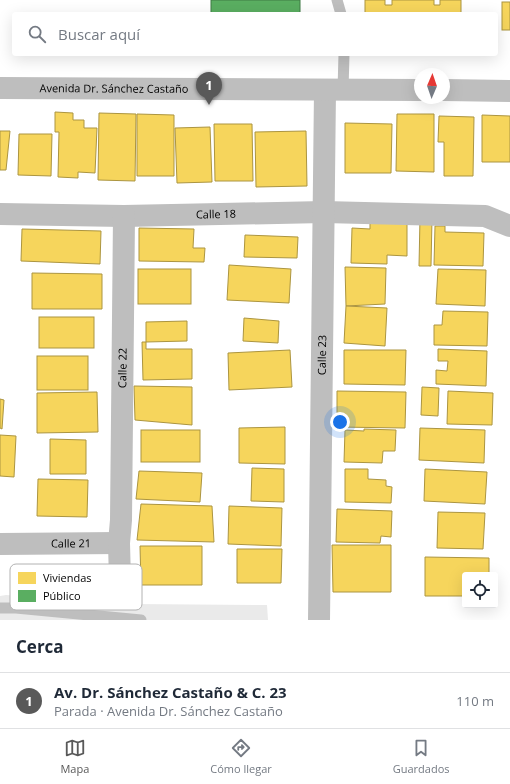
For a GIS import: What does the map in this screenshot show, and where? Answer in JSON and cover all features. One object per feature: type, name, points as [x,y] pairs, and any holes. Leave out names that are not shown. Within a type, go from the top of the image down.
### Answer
[{"type":"street","name":"Avenida Dr. Sánchez Castaño","points":[[0,88],[414,90]]},
{"type":"street","name":"Calle 23","points":[[319,620],[324,212],[334,90]]},
{"type":"street","points":[[450,90],[510,91]]},
{"type":"street","name":"Calle 18","points":[[0,214],[124,216],[324,212],[432,214],[485,216],[510,226]]},
{"type":"street","name":"Calle 22","points":[[119,543],[121,520],[124,216]]},
{"type":"street","points":[[119,543],[120,564]]},
{"type":"street","name":"Calle 21","points":[[0,544],[119,543]]},
{"type":"lane","points":[[337,0],[340,12]]},
{"type":"lane","points":[[334,90],[343,56]]},
{"type":"lane","points":[[37,610],[141,620]]},
{"type":"shaded area","points":[[10,595],[10,610],[142,610],[142,604],[267,605],[268,620],[0,620],[0,596]]},
{"type":"building: Viviendas","points":[[365,0],[385,0],[385,5],[392,5],[392,0],[434,0],[434,5],[440,5],[440,0],[461,0],[461,12],[365,12]]},
{"type":"building: Viviendas","points":[[502,2],[510,2],[510,30],[502,30]]},
{"type":"building: Viviendas","points":[[55,112],[73,113],[73,120],[84,120],[84,128],[97,128],[95,173],[78,172],[78,178],[58,177],[59,132],[55,132]]},
{"type":"building: Viviendas","points":[[99,113],[136,114],[135,181],[98,180]]},
{"type":"building: Viviendas","points":[[137,114],[174,115],[174,176],[137,176]]},
{"type":"building: Viviendas","points":[[397,114],[434,114],[434,172],[396,171]]},
{"type":"building: Viviendas","points":[[482,115],[510,116],[510,162],[482,162]]},
{"type":"building: Viviendas","points":[[439,116],[474,117],[473,176],[444,176],[444,142],[438,142]]},
{"type":"building: Viviendas","points":[[345,123],[392,124],[391,173],[345,173]]},
{"type":"building: Viviendas","points":[[214,124],[252,124],[253,181],[215,181]]},
{"type":"building: Viviendas","points":[[210,127],[212,182],[177,183],[175,128]]},
{"type":"building: Viviendas","points":[[0,131],[10,131],[6,170],[0,170]]},
{"type":"building: Viviendas","points":[[306,131],[307,186],[256,187],[255,132]]},
{"type":"building: Viviendas","points":[[19,134],[52,134],[51,176],[18,175]]},
{"type":"building: Viviendas","points":[[420,218],[432,219],[431,266],[419,266]]},
{"type":"building: Viviendas","points":[[370,221],[407,222],[407,256],[387,255],[387,264],[351,263],[352,228],[370,229]]},
{"type":"building: Viviendas","points":[[435,226],[445,226],[445,232],[484,233],[483,266],[434,265]]},
{"type":"building: Viviendas","points":[[139,228],[194,229],[193,248],[205,248],[204,262],[139,261]]},
{"type":"building: Viviendas","points":[[22,229],[101,231],[100,264],[21,261]]},
{"type":"building: Viviendas","points":[[245,235],[298,237],[297,258],[244,257]]},
{"type":"building: Viviendas","points":[[229,265],[291,269],[289,303],[227,300]]},
{"type":"building: Viviendas","points":[[345,267],[386,268],[385,304],[346,306]]},
{"type":"building: Viviendas","points":[[138,269],[191,269],[191,304],[138,304]]},
{"type":"building: Viviendas","points":[[438,269],[486,270],[485,306],[436,304]]},
{"type":"building: Viviendas","points":[[32,273],[102,274],[102,309],[32,309]]},
{"type":"building: Viviendas","points":[[346,306],[387,308],[385,346],[344,343]]},
{"type":"building: Viviendas","points":[[443,311],[488,312],[487,346],[434,345],[434,325],[442,325]]},
{"type":"building: Viviendas","points":[[39,317],[94,317],[94,348],[39,348]]},
{"type":"building: Viviendas","points":[[244,318],[279,321],[278,343],[243,341]]},
{"type":"building: Viviendas","points":[[187,321],[187,341],[146,342],[146,322]]},
{"type":"building: Viviendas","points":[[142,342],[146,342],[146,349],[192,349],[192,379],[143,380]]},
{"type":"building: Viviendas","points":[[438,349],[487,351],[486,386],[436,384],[436,370],[447,371],[448,361],[438,361]]},
{"type":"building: Viviendas","points":[[290,350],[292,387],[229,390],[228,353]]},
{"type":"building: Viviendas","points":[[344,350],[406,350],[405,385],[344,384]]},
{"type":"building: Viviendas","points":[[37,356],[88,356],[88,390],[37,390]]},
{"type":"building: Viviendas","points":[[134,386],[192,387],[192,425],[135,420]]},
{"type":"building: Viviendas","points":[[422,387],[439,388],[438,416],[421,415]]},
{"type":"building: Viviendas","points":[[337,391],[406,392],[405,428],[337,427]]},
{"type":"building: Viviendas","points":[[448,391],[493,393],[492,425],[447,424]]},
{"type":"building: Viviendas","points":[[97,392],[98,432],[37,433],[37,393]]},
{"type":"building: Viviendas","points":[[0,399],[4,400],[2,429],[0,428]]},
{"type":"building: Viviendas","points":[[285,427],[285,464],[239,463],[239,428]]},
{"type":"building: Viviendas","points":[[420,428],[485,430],[484,463],[419,460]]},
{"type":"building: Viviendas","points":[[364,429],[396,430],[395,451],[383,451],[382,463],[344,462],[345,430],[364,431]]},
{"type":"building: Viviendas","points":[[141,430],[200,430],[200,462],[141,462]]},
{"type":"building: Viviendas","points":[[0,435],[16,436],[14,477],[0,476]]},
{"type":"building: Viviendas","points":[[50,439],[86,440],[86,474],[50,474]]},
{"type":"building: Viviendas","points":[[252,468],[284,469],[284,502],[251,501]]},
{"type":"building: Viviendas","points":[[345,469],[368,469],[368,479],[386,480],[386,486],[392,487],[391,503],[345,502]]},
{"type":"building: Viviendas","points":[[425,469],[487,472],[485,504],[424,501]]},
{"type":"building: Viviendas","points":[[139,471],[202,473],[200,502],[136,499]]},
{"type":"building: Viviendas","points":[[38,479],[88,480],[87,517],[37,516]]},
{"type":"building: Viviendas","points":[[141,504],[212,506],[214,542],[137,540]]},
{"type":"building: Viviendas","points":[[229,506],[282,508],[281,546],[228,544]]},
{"type":"building: Viviendas","points":[[337,509],[392,511],[391,537],[381,536],[380,543],[336,542]]},
{"type":"building: Viviendas","points":[[438,512],[485,513],[483,549],[437,548]]},
{"type":"building: Viviendas","points":[[332,545],[391,545],[391,592],[333,592]]},
{"type":"building: Viviendas","points":[[140,546],[202,546],[202,585],[142,585],[142,564],[140,564]]},
{"type":"building: Viviendas","points":[[237,549],[282,549],[281,583],[237,583]]},
{"type":"building: Viviendas","points":[[425,557],[489,558],[489,572],[462,572],[462,596],[425,596]]},
{"type":"building: Público","points":[[211,0],[300,0],[300,12],[211,12]]},
{"type":"place","name":"Av. Dr. Sánchez Castaño & C. 23","points":[[209,105]]}]
